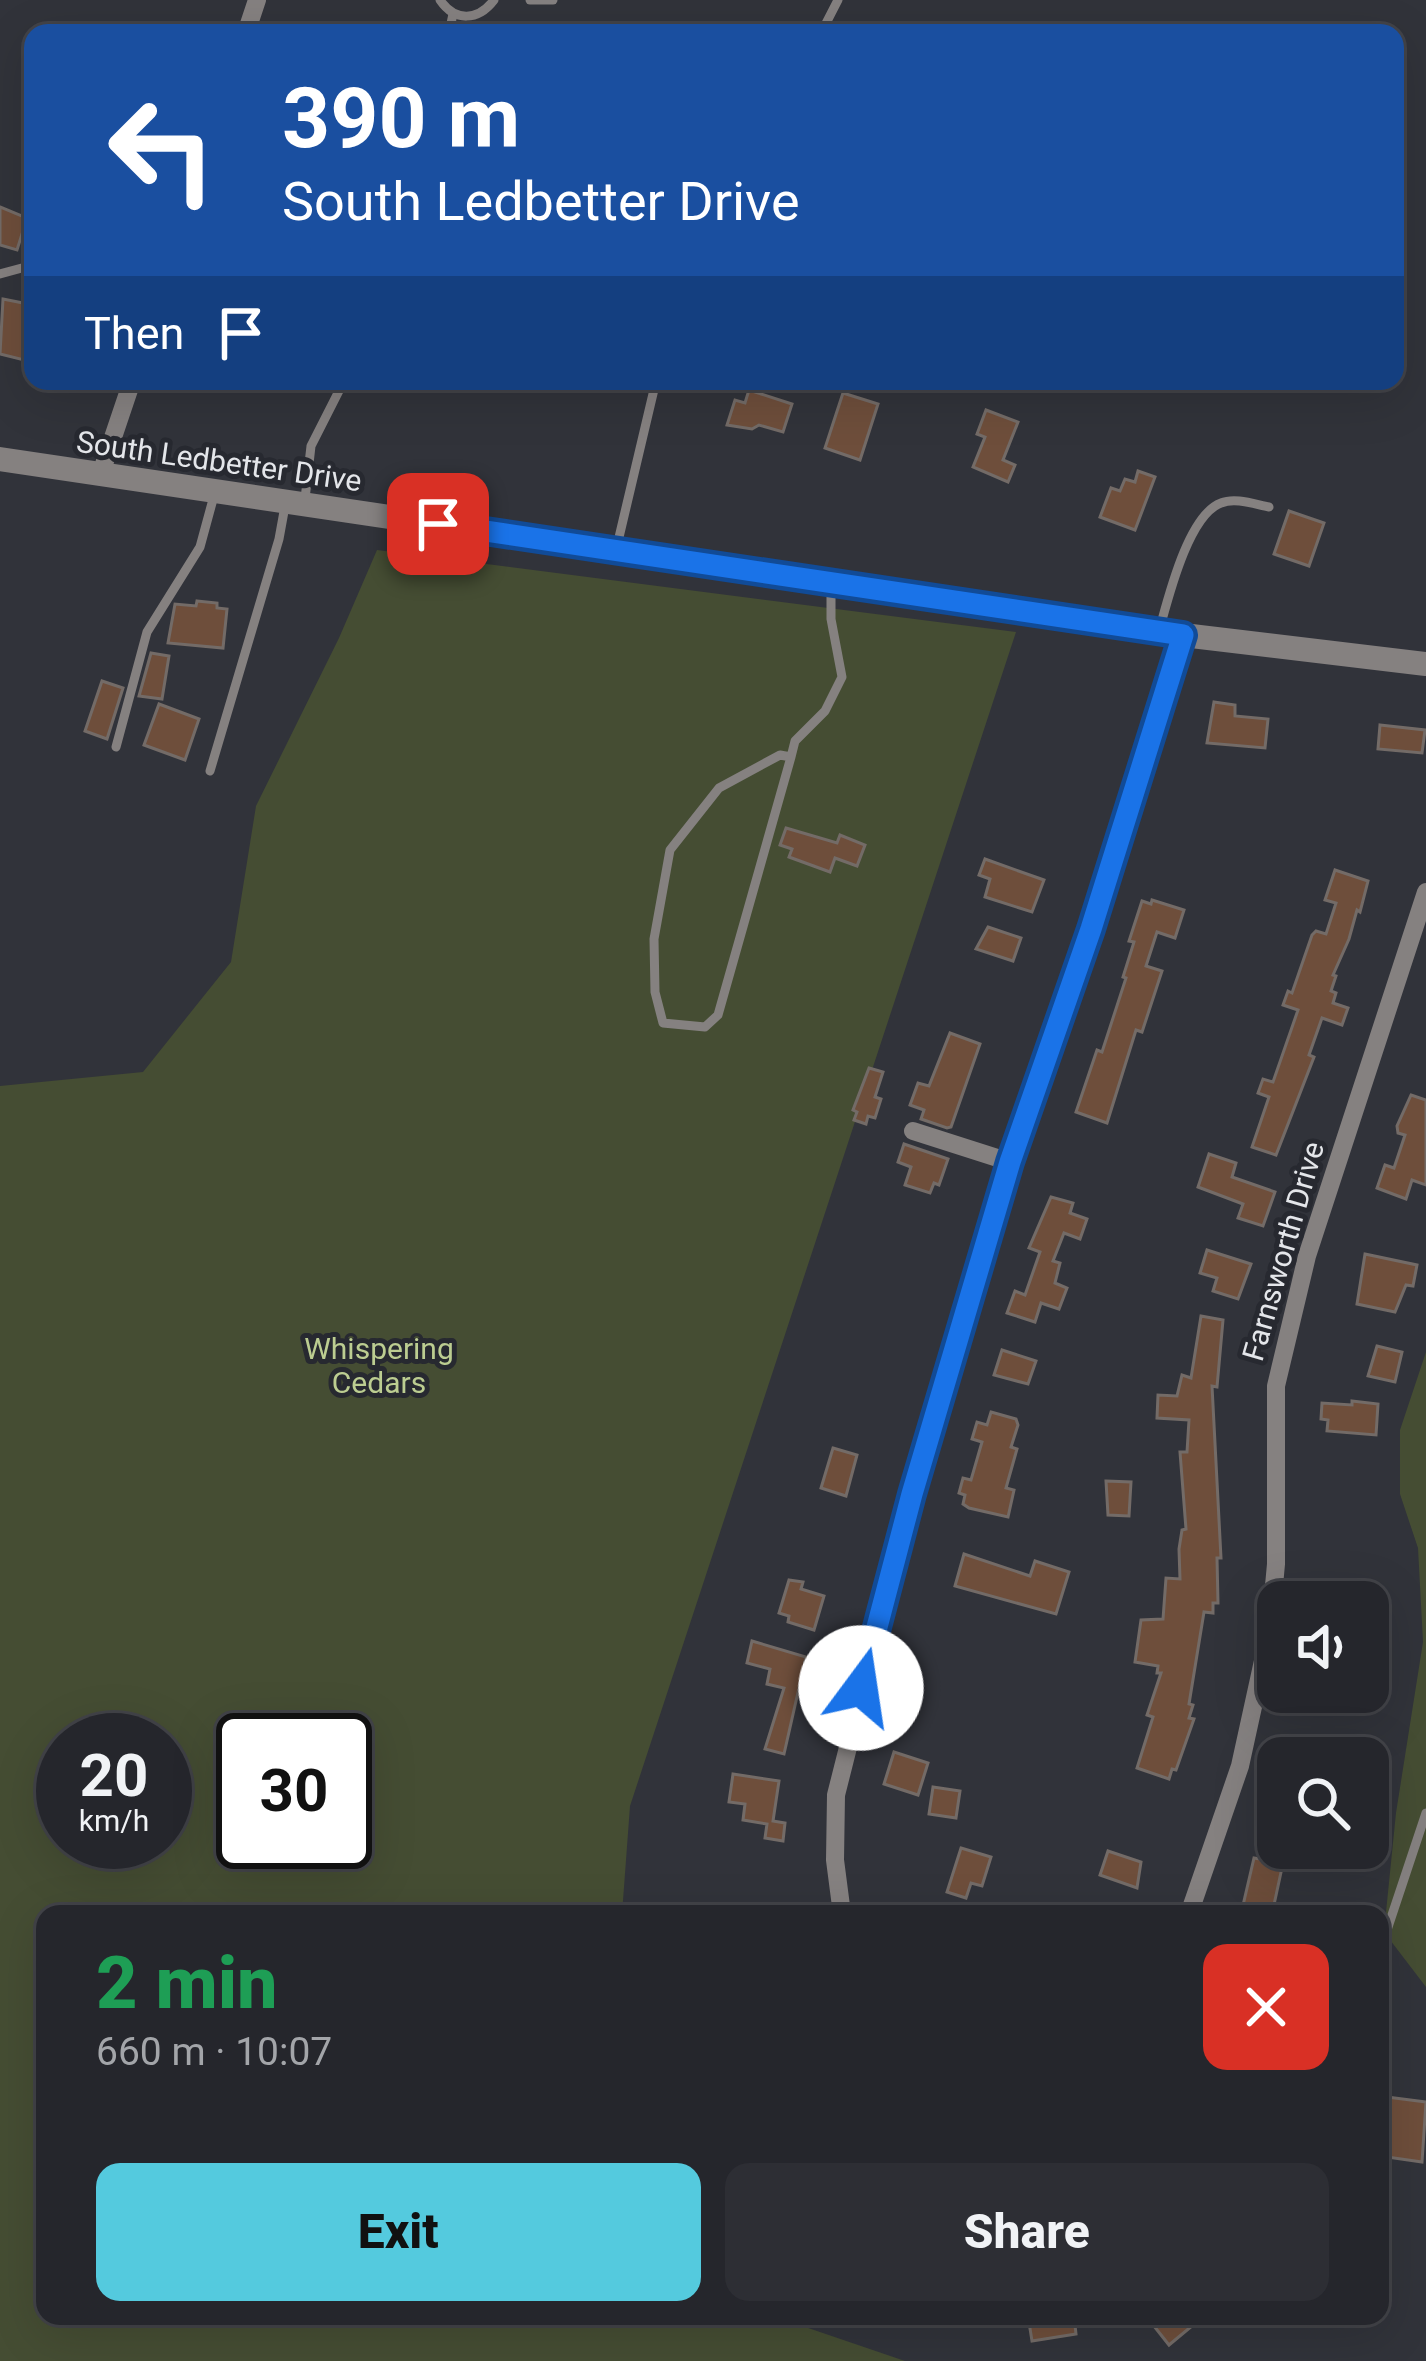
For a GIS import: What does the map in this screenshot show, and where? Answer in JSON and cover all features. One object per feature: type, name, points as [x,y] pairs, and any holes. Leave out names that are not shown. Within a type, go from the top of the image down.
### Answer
[{"type":"street","points":[[101,473],[129,390]]},
{"type":"street","name":"South Ledbetter Drive","points":[[0,459],[1171,633],[1426,664]]},
{"type":"street","points":[[841,1905],[835,1860],[836,1795],[850,1728],[912,1494],[1010,1162],[1091,929],[1171,633]]},
{"type":"street","name":"Farnsworth Drive","points":[[1192,1905],[1240,1766],[1270,1629],[1276,1564],[1276,1386],[1306,1256],[1426,892]]},
{"type":"street","points":[[913,1131],[1010,1162]]},
{"type":"lane","points":[[440,0],[453,14],[481,14],[494,0]]},
{"type":"lane","points":[[530,0],[553,0]]},
{"type":"lane","points":[[450,24],[453,14]]},
{"type":"lane","points":[[210,770],[279,539],[311,446],[339,390]]},
{"type":"lane","points":[[616,550],[654,390]]},
{"type":"lane","points":[[116,747],[147,632],[200,547],[216,490]]},
{"type":"lane","points":[[1171,633],[1201,519],[1215,504],[1229,500],[1269,506]]},
{"type":"lane","points":[[791,757],[780,755],[719,788],[670,850],[653,938],[655,992],[663,1023],[705,1027],[718,1016],[791,757],[795,741],[825,711],[842,677],[831,619],[831,582]]},
{"type":"lane","points":[[1389,1924],[1426,1813]]},
{"type":"green space","name":"Whispering Cedars","points":[[377,550],[1016,632],[630,1806],[623,1905],[36,1905],[36,2325],[799,2325],[905,2361],[0,2361],[0,1086],[143,1072],[231,962],[256,806]]},
{"type":"green space","points":[[1426,1352],[1426,1987],[1389,1939],[1387,1905],[1423,1642],[1418,1548],[1400,1494],[1400,1430]]},
{"type":"building","points":[[0,207],[24,217],[24,228],[17,250],[0,245]]},
{"type":"building","points":[[3,299],[24,303],[24,360],[0,354]]},
{"type":"building","points":[[749,390],[792,404],[783,432],[759,425],[752,429],[727,425],[735,400],[745,403]]},
{"type":"building","points":[[843,393],[878,404],[860,460],[825,448]]},
{"type":"building","points":[[986,410],[1018,422],[1003,460],[1015,465],[1008,482],[973,467],[985,437],[977,434]]},
{"type":"building","points":[[1138,471],[1155,477],[1135,530],[1100,517],[1111,488],[1120,491],[1125,479],[1135,482]]},
{"type":"building","points":[[1289,511],[1324,523],[1309,566],[1274,554]]},
{"type":"building","points":[[197,601],[227,609],[223,648],[168,643],[175,604],[196,606]]},
{"type":"building","points":[[151,653],[169,656],[162,699],[139,696]]},
{"type":"building","points":[[102,681],[123,688],[107,739],[85,731]]},
{"type":"building","points":[[1214,702],[1235,705],[1235,716],[1268,719],[1265,748],[1207,743]]},
{"type":"building","points":[[159,704],[199,719],[185,760],[144,745]]},
{"type":"building","points":[[1380,725],[1425,730],[1422,753],[1378,749]]},
{"type":"building","points":[[786,828],[837,843],[840,835],[865,845],[857,866],[835,858],[830,872],[789,857],[792,849],[780,845]]},
{"type":"building","points":[[985,859],[1044,880],[1032,912],[985,897],[990,879],[979,875]]},
{"type":"building","points":[[1335,870],[1368,881],[1333,975],[1333,1003],[1348,1008],[1342,1025],[1322,1018],[1309,1055],[1314,1057],[1276,1155],[1252,1147],[1269,1097],[1258,1093],[1263,1079],[1273,1082],[1298,1010],[1283,1005],[1288,991],[1292,993],[1312,935],[1316,931],[1326,934],[1336,903],[1325,900]]},
{"type":"building","points":[[1152,900],[1184,910],[1175,938],[1157,932],[1146,966],[1162,971],[1142,1032],[1136,1030],[1107,1123],[1076,1112],[1126,978],[1134,942],[1129,941],[1142,901],[1151,904]]},
{"type":"building","points":[[988,927],[1021,938],[1013,961],[976,949]]},
{"type":"building","points":[[950,1033],[980,1044],[947,1128],[921,1119],[924,1110],[910,1105],[918,1083],[929,1086]]},
{"type":"building","points":[[869,1068],[883,1072],[875,1118],[868,1116],[866,1124],[854,1120],[857,1112],[853,1110]]},
{"type":"building","points":[[1411,1095],[1426,1100],[1426,1185],[1412,1180],[1406,1199],[1377,1188],[1385,1165],[1394,1168],[1405,1135],[1398,1133],[1397,1126]]},
{"type":"building","points":[[904,1144],[948,1159],[939,1185],[934,1183],[930,1193],[905,1185],[911,1167],[898,1162]]},
{"type":"building","points":[[1209,1154],[1236,1163],[1232,1177],[1275,1192],[1263,1226],[1238,1218],[1243,1204],[1198,1187]]},
{"type":"building","points":[[1051,1197],[1073,1203],[1070,1213],[1087,1219],[1080,1239],[1064,1233],[1053,1261],[1060,1263],[1055,1283],[1067,1288],[1059,1309],[1041,1303],[1035,1322],[1007,1313],[1015,1291],[1025,1295],[1040,1252],[1029,1248]]},
{"type":"building","points":[[1207,1250],[1251,1264],[1238,1299],[1213,1291],[1217,1278],[1200,1273]]},
{"type":"building","points":[[1365,1254],[1417,1265],[1413,1286],[1406,1285],[1395,1312],[1357,1304]]},
{"type":"building","points":[[1201,1316],[1223,1320],[1217,1387],[1212,1386],[1221,1558],[1217,1558],[1218,1603],[1213,1603],[1213,1613],[1204,1612],[1189,1704],[1193,1705],[1189,1718],[1194,1719],[1169,1779],[1137,1768],[1161,1673],[1157,1673],[1158,1666],[1135,1662],[1141,1620],[1163,1619],[1166,1578],[1180,1579],[1179,1549],[1186,1529],[1180,1452],[1187,1452],[1189,1420],[1157,1418],[1158,1395],[1177,1396],[1182,1375],[1191,1378]]},
{"type":"building","points":[[1377,1346],[1402,1352],[1395,1382],[1368,1376]]},
{"type":"building","points":[[1002,1350],[1036,1361],[1028,1384],[994,1375]]},
{"type":"building","points":[[1352,1401],[1378,1404],[1376,1435],[1327,1431],[1328,1420],[1321,1419],[1322,1403],[1352,1405]]},
{"type":"building","points":[[991,1412],[1016,1419],[1018,1425],[1006,1488],[1014,1490],[1008,1517],[969,1508],[963,1504],[965,1495],[959,1493],[963,1478],[971,1480],[982,1442],[972,1439],[977,1422],[987,1425]]},
{"type":"building","points":[[833,1448],[857,1455],[846,1496],[821,1488]]},
{"type":"building","points":[[1106,1481],[1131,1482],[1129,1516],[1108,1515]]},
{"type":"building","points":[[964,1554],[1030,1576],[1035,1561],[1069,1572],[1056,1614],[955,1586]]},
{"type":"building","points":[[789,1580],[803,1582],[801,1589],[824,1596],[814,1630],[788,1622],[789,1616],[779,1613]]},
{"type":"building","points":[[752,1641],[806,1657],[784,1754],[765,1749],[784,1688],[767,1684],[770,1669],[747,1663]]},
{"type":"building","points":[[894,1752],[928,1763],[918,1795],[884,1784]]},
{"type":"building","points":[[733,1774],[779,1781],[773,1821],[785,1823],[783,1841],[765,1838],[767,1824],[743,1820],[745,1804],[729,1802]]},
{"type":"building","points":[[933,1787],[960,1791],[956,1818],[929,1814]]},
{"type":"building","points":[[961,1848],[991,1857],[982,1886],[971,1883],[966,1898],[947,1892]]},
{"type":"building","points":[[1108,1851],[1141,1862],[1137,1888],[1100,1875]]},
{"type":"building","points":[[1254,1858],[1257,1869],[1282,1869],[1274,1905],[1243,1905]]},
{"type":"building","points":[[1389,2097],[1426,2102],[1422,2162],[1389,2157]]},
{"type":"building","points":[[1029,2325],[1075,2325],[1076,2334],[1032,2341]]},
{"type":"building","points":[[1153,2325],[1193,2325],[1169,2345]]},
{"type":"route","points":[[438,524],[1183,635],[1091,929],[1010,1162],[912,1494],[861,1688]]}]
